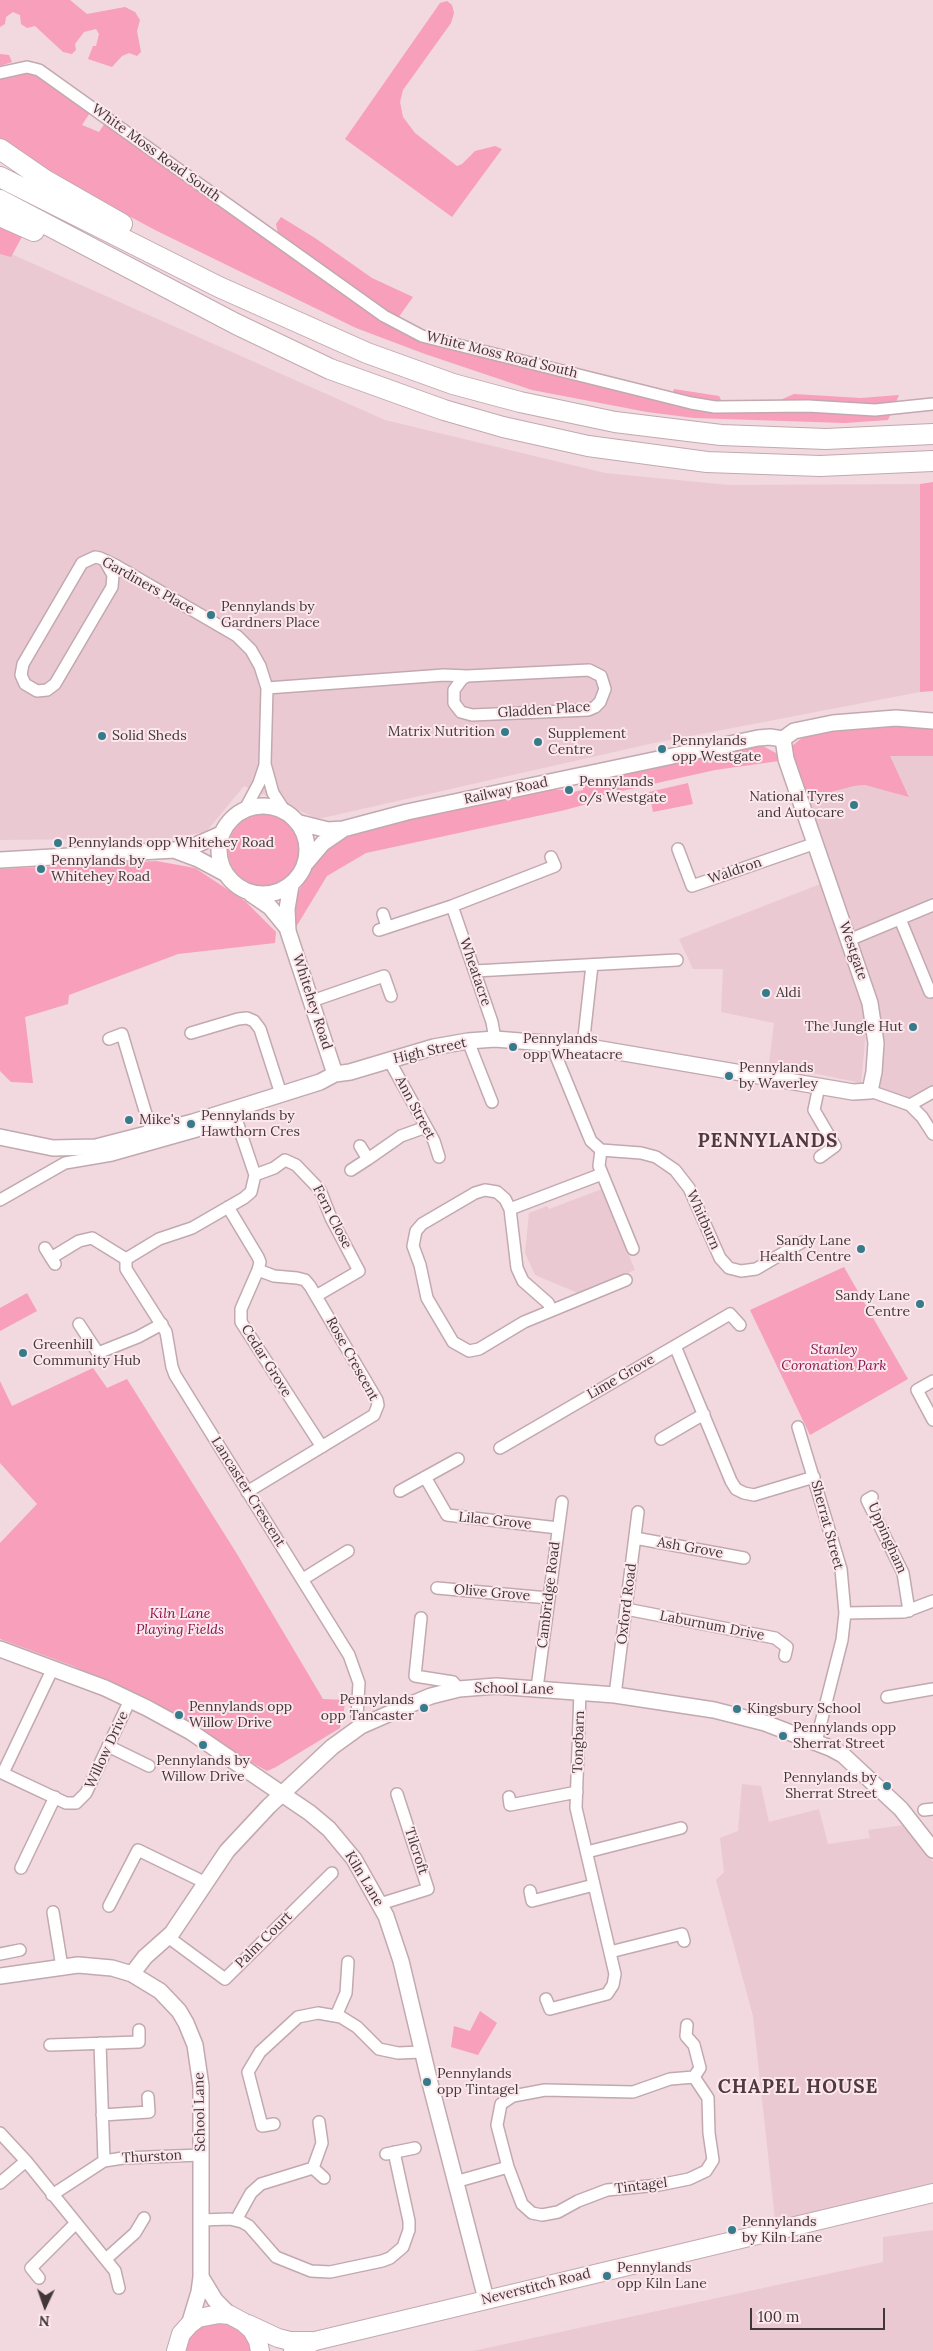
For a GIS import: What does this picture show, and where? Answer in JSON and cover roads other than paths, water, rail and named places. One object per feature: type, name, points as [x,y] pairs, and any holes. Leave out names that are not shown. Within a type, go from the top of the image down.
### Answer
[{"type":"highway","points":[[0,149],[45,180],[99,212],[368,353]]},
{"type":"highway","points":[[0,177],[219,286],[368,353],[453,384],[520,402],[644,427],[721,435],[808,438],[933,434]]},
{"type":"highway","points":[[0,200],[191,301],[330,369],[444,410],[503,427],[588,446],[707,462],[790,466],[933,461]]},
{"type":"highway","points":[[0,216],[191,301]]},
{"type":"main road","name":"Neverstitch Road","points":[[293,2351],[315,2341],[604,2270],[933,2193]]},
{"type":"main road","points":[[174,2348],[189,2325],[208,2315],[236,2318],[252,2330],[260,2351]]},
{"type":"main road","name":"Neverstitch Road","points":[[236,2318],[278,2338],[295,2341],[315,2341]]},
{"type":"street","name":"White Moss Road South","points":[[0,73],[27,67],[38,70],[384,316],[422,336],[691,404],[715,407],[808,406],[875,410],[933,404]]},
{"type":"street","name":"Gardiners Place","points":[[112,587],[55,684],[43,691],[29,688],[22,675],[23,664],[78,568],[91,558],[116,565],[140,581],[237,636],[252,650],[260,666],[267,688],[265,764],[273,794],[284,810]]},
{"type":"street","points":[[105,561],[113,575],[112,587],[125,581],[140,581]]},
{"type":"street","name":"Gladden Place","points":[[267,688],[428,678],[589,670],[601,676],[605,689],[600,702],[588,710],[472,715],[466,714],[457,708],[452,696],[443,683],[428,678]]},
{"type":"street","points":[[452,696],[457,684],[467,676]]},
{"type":"street","name":"Railway Road","points":[[300,823],[328,830],[343,829],[407,812],[758,738],[783,739],[794,731],[853,720],[896,718],[933,720]]},
{"type":"street","name":"Westgate","points":[[783,739],[786,759],[867,990],[876,1029],[875,1063],[870,1091]]},
{"type":"street","name":"Gardiners Place","points":[[245,809],[259,782],[265,764]]},
{"type":"street","points":[[226,874],[219,855],[221,834],[227,824],[245,809],[265,805],[284,810],[300,823],[306,836],[308,850],[306,863],[300,875],[291,885],[280,891],[256,894],[244,890]]},
{"type":"street","name":"Railway Road","points":[[306,863],[323,843],[343,829]]},
{"type":"street","points":[[0,860],[174,850],[196,845],[221,834]]},
{"type":"street","name":"Waldron","points":[[678,849],[692,886],[816,843]]},
{"type":"street","points":[[174,850],[198,859],[226,874],[244,890],[270,908],[290,937]]},
{"type":"street","points":[[383,914],[383,929],[452,906],[555,866],[552,857]]},
{"type":"street","points":[[290,937],[287,909],[291,885]]},
{"type":"street","points":[[849,940],[933,905]]},
{"type":"street","name":"Wheatacre","points":[[452,906],[492,1022],[496,1039]]},
{"type":"street","points":[[900,919],[930,992],[933,991]]},
{"type":"street","name":"Whitehey Road","points":[[290,937],[336,1074]]},
{"type":"street","points":[[475,971],[677,960]]},
{"type":"street","points":[[583,1046],[592,965]]},
{"type":"street","points":[[312,1001],[384,976],[391,996]]},
{"type":"street","points":[[192,1033],[238,1019],[247,1018],[254,1021],[260,1029],[281,1094]]},
{"type":"street","points":[[109,1038],[122,1034],[152,1134]]},
{"type":"street","name":"High Street","points":[[0,1137],[52,1148],[79,1149],[96,1147],[235,1115],[281,1094],[320,1082],[336,1074],[350,1072],[434,1047],[468,1041],[496,1039],[583,1046],[853,1092],[870,1091]]},
{"type":"street","points":[[468,1041],[492,1102]]},
{"type":"street","points":[[556,1044],[556,1056],[588,1134],[591,1141],[601,1150],[599,1166],[632,1249]]},
{"type":"street","name":"Ann Street","points":[[389,1060],[434,1141],[439,1157]]},
{"type":"street","points":[[818,1086],[814,1110],[835,1146],[820,1157]]},
{"type":"street","points":[[870,1091],[910,1104],[922,1117],[933,1134]]},
{"type":"street","points":[[910,1104],[933,1092]]},
{"type":"street","points":[[0,1200],[64,1163],[112,1155],[235,1115],[254,1175],[251,1192],[192,1228],[159,1239],[126,1259],[92,1238],[79,1241],[50,1257]]},
{"type":"street","points":[[351,1170],[400,1136],[426,1127]]},
{"type":"street","points":[[360,1146],[368,1159]]},
{"type":"street","name":"Whitburn","points":[[601,1150],[641,1153],[656,1157],[675,1170],[689,1188],[720,1258],[729,1268],[741,1271],[756,1269],[802,1242]]},
{"type":"street","name":"Fern Close","points":[[254,1175],[274,1168],[285,1160],[296,1165],[320,1190],[331,1218],[364,1268],[316,1296]]},
{"type":"street","points":[[510,1209],[602,1174]]},
{"type":"street","points":[[551,1309],[548,1303],[524,1281],[517,1268],[510,1209],[506,1199],[497,1192],[485,1190],[475,1193],[422,1224],[416,1231],[413,1246],[420,1265],[427,1298],[453,1342],[469,1351],[479,1349],[524,1322],[551,1309],[626,1280]]},
{"type":"street","points":[[228,1207],[258,1257],[258,1270]]},
{"type":"street","name":"Lancaster Crescent","points":[[126,1259],[126,1270],[162,1324],[169,1340],[171,1362],[175,1375],[354,1665],[359,1683],[357,1717],[361,1726]]},
{"type":"street","name":"Rose Crescent","points":[[247,1492],[374,1415],[378,1405],[378,1400],[316,1296],[304,1280],[274,1276],[258,1270]]},
{"type":"street","name":"Cedar Grove","points":[[258,1270],[241,1309],[241,1322],[322,1447]]},
{"type":"street","name":"Lime Grove","points":[[500,1448],[730,1314],[740,1325]]},
{"type":"street","points":[[79,1324],[98,1353],[138,1337],[162,1324]]},
{"type":"street","points":[[675,1346],[730,1481],[740,1491],[749,1494],[759,1494],[814,1477]]},
{"type":"street","points":[[933,1381],[917,1390],[933,1420]]},
{"type":"street","points":[[661,1439],[704,1414]]},
{"type":"street","name":"Sherrat Street","points":[[798,1427],[841,1569],[845,1613],[842,1640],[816,1742]]},
{"type":"street","points":[[400,1492],[458,1459]]},
{"type":"street","name":"Lilac Grove","points":[[425,1477],[447,1515],[558,1528]]},
{"type":"street","name":"Uppingham","points":[[872,1496],[867,1500],[902,1573],[909,1612]]},
{"type":"street","name":"Cambridge Road","points":[[537,1688],[562,1502]]},
{"type":"street","name":"Oxford Road","points":[[616,1695],[638,1512]]},
{"type":"street","name":"Ash Grove","points":[[636,1538],[744,1558]]},
{"type":"street","points":[[302,1579],[348,1551]]},
{"type":"street","name":"Olive Grove","points":[[436,1588],[548,1598]]},
{"type":"street","points":[[845,1613],[909,1612],[933,1601]]},
{"type":"street","name":"Laburnum Drive","points":[[626,1609],[775,1638],[788,1647],[786,1656]]},
{"type":"street","points":[[421,1618],[415,1676],[453,1682],[459,1689]]},
{"type":"street","name":"Kiln Lane","points":[[0,1649],[130,1700],[191,1732],[282,1792],[316,1818],[342,1842],[380,1904],[400,1961],[486,2299]]},
{"type":"street","points":[[2,1772],[52,1668]]},
{"type":"street","name":"School Lane","points":[[132,1974],[145,1957],[168,1937],[227,1851],[282,1792],[332,1747],[361,1726],[431,1696],[459,1689],[479,1686],[580,1691],[616,1695],[745,1717],[816,1742],[843,1755],[901,1809],[933,1850]]},
{"type":"street","points":[[887,1697],[933,1689]]},
{"type":"street","name":"Tongbarn","points":[[546,1999],[550,2009],[607,1994],[616,1974],[576,1808],[580,1691]]},
{"type":"street","name":"Willow Drive","points":[[2,1772],[71,1804],[76,1803],[84,1797],[130,1700]]},
{"type":"street","points":[[108,1746],[149,1766]]},
{"type":"street","name":"Tongbarn","points":[[509,1797],[510,1805],[577,1792]]},
{"type":"street","name":"Tilcroft","points":[[380,1904],[428,1889],[397,1794]]},
{"type":"street","points":[[21,1868],[55,1797]]},
{"type":"street","points":[[587,1852],[680,1828]]},
{"type":"street","points":[[109,1906],[138,1850],[206,1883]]},
{"type":"street","name":"Palm Court","points":[[168,1937],[226,1978],[332,1873]]},
{"type":"street","points":[[530,1890],[532,1901],[594,1884]]},
{"type":"street","points":[[53,1912],[62,1967]]},
{"type":"street","points":[[610,1952],[682,1934],[684,1941]]},
{"type":"street","points":[[0,1954],[20,1950]]},
{"type":"street","points":[[336,2016],[346,1993],[348,1962]]},
{"type":"street","name":"School Lane","points":[[0,1976],[62,1967],[96,1966],[132,1974],[148,1982],[171,2001],[192,2034],[200,2069],[201,2277],[199,2292],[189,2325]]},
{"type":"street","points":[[274,2124],[262,2126],[248,2072],[260,2052],[298,2018],[318,2013],[336,2016],[357,2028],[379,2048],[398,2054],[422,2052]]},
{"type":"street","points":[[687,2025],[686,2036],[694,2044],[700,2068],[694,2077]]},
{"type":"street","points":[[50,2045],[139,2042],[139,2030]]},
{"type":"street","name":"Thurston","points":[[100,2043],[104,2161]]},
{"type":"street","name":"Tintagel","points":[[694,2077],[708,2098],[709,2134],[714,2160],[706,2171],[688,2179],[659,2185],[606,2190],[578,2201],[558,2212],[542,2214],[532,2212],[522,2204],[508,2167],[498,2125],[501,2104],[505,2100],[544,2090],[633,2092],[670,2079],[694,2077]]},
{"type":"street","points":[[102,2115],[149,2112],[148,2098]]},
{"type":"street","points":[[313,2168],[322,2143],[320,2122]]},
{"type":"street","points":[[0,2133],[26,2161],[106,2259],[115,2271],[118,2288]]},
{"type":"street","points":[[201,2220],[236,2220],[248,2226],[276,2256],[303,2269],[330,2272],[390,2258],[403,2247],[409,2230],[409,2221],[390,2153],[415,2148]]},
{"type":"street","name":"Thurston","points":[[52,2195],[104,2161],[123,2158],[201,2155]]},
{"type":"street","points":[[0,2182],[26,2161]]},
{"type":"street","points":[[455,2182],[508,2167]]},
{"type":"street","points":[[313,2168],[324,2178]]},
{"type":"street","points":[[236,2220],[251,2193],[261,2184],[313,2168]]},
{"type":"street","points":[[106,2259],[135,2233],[144,2218]]},
{"type":"street","points":[[39,2278],[31,2268],[76,2224]]},
{"type":"street","points":[[201,2277],[215,2300],[236,2318]]},
{"type":"place","name":"Pennylands by Gardners Place","points":[[211,615]]},
{"type":"place","name":"Matrix Nutrition","points":[[505,732]]},
{"type":"place","name":"Solid Sheds","points":[[102,736]]},
{"type":"place","name":"Supplement Centre","points":[[538,742]]},
{"type":"place","name":"Pennylands opp Westgate","points":[[662,749]]},
{"type":"place","name":"Pennylands o/s Westgate","points":[[569,790]]},
{"type":"place","name":"National Tyres and Autocare","points":[[854,805]]},
{"type":"place","name":"Pennylands opp Whitehey Road","points":[[58,843]]},
{"type":"place","name":"Pennylands by Whitehey Road","points":[[41,869]]},
{"type":"place","name":"Aldi","points":[[766,993]]},
{"type":"place","name":"The Jungle Hut","points":[[913,1027]]},
{"type":"place","name":"Pennylands opp Wheatacre","points":[[513,1047]]},
{"type":"place","name":"Pennylands by Waverley","points":[[729,1076]]},
{"type":"place","name":"Mike's","points":[[129,1120]]},
{"type":"place","name":"Pennylands by Hawthorn Cres","points":[[191,1124]]},
{"type":"place","name":"Sandy Lane Health Centre","points":[[861,1249]]},
{"type":"place","name":"Sandy Lane Centre","points":[[920,1304]]},
{"type":"place","name":"Greenhill Community Hub","points":[[23,1353]]},
{"type":"place","name":"Pennylands opp Tancaster","points":[[424,1708]]},
{"type":"place","name":"Kingsbury School","points":[[737,1709]]},
{"type":"place","name":"Pennylands opp Willow Drive","points":[[179,1715]]},
{"type":"place","name":"Pennylands opp Sherrat Street","points":[[783,1736]]},
{"type":"place","name":"Pennylands by Willow Drive","points":[[203,1745]]},
{"type":"place","name":"Pennylands by Sherrat Street","points":[[887,1786]]},
{"type":"place","name":"Pennylands opp Tintagel","points":[[427,2082]]},
{"type":"place","name":"Pennylands by Kiln Lane","points":[[732,2230]]},
{"type":"place","name":"Pennylands opp Kiln Lane","points":[[607,2276]]},
{"type":"district","name":"PENNYLANDS","points":[[768,1142]]},
{"type":"district","name":"CHAPEL HOUSE","points":[[798,2088]]},
{"type":"park label","name":"Stanley Coronation Park","points":[[834,1358]]},
{"type":"park label","name":"Kiln Lane Playing Fields","points":[[180,1622]]}]
